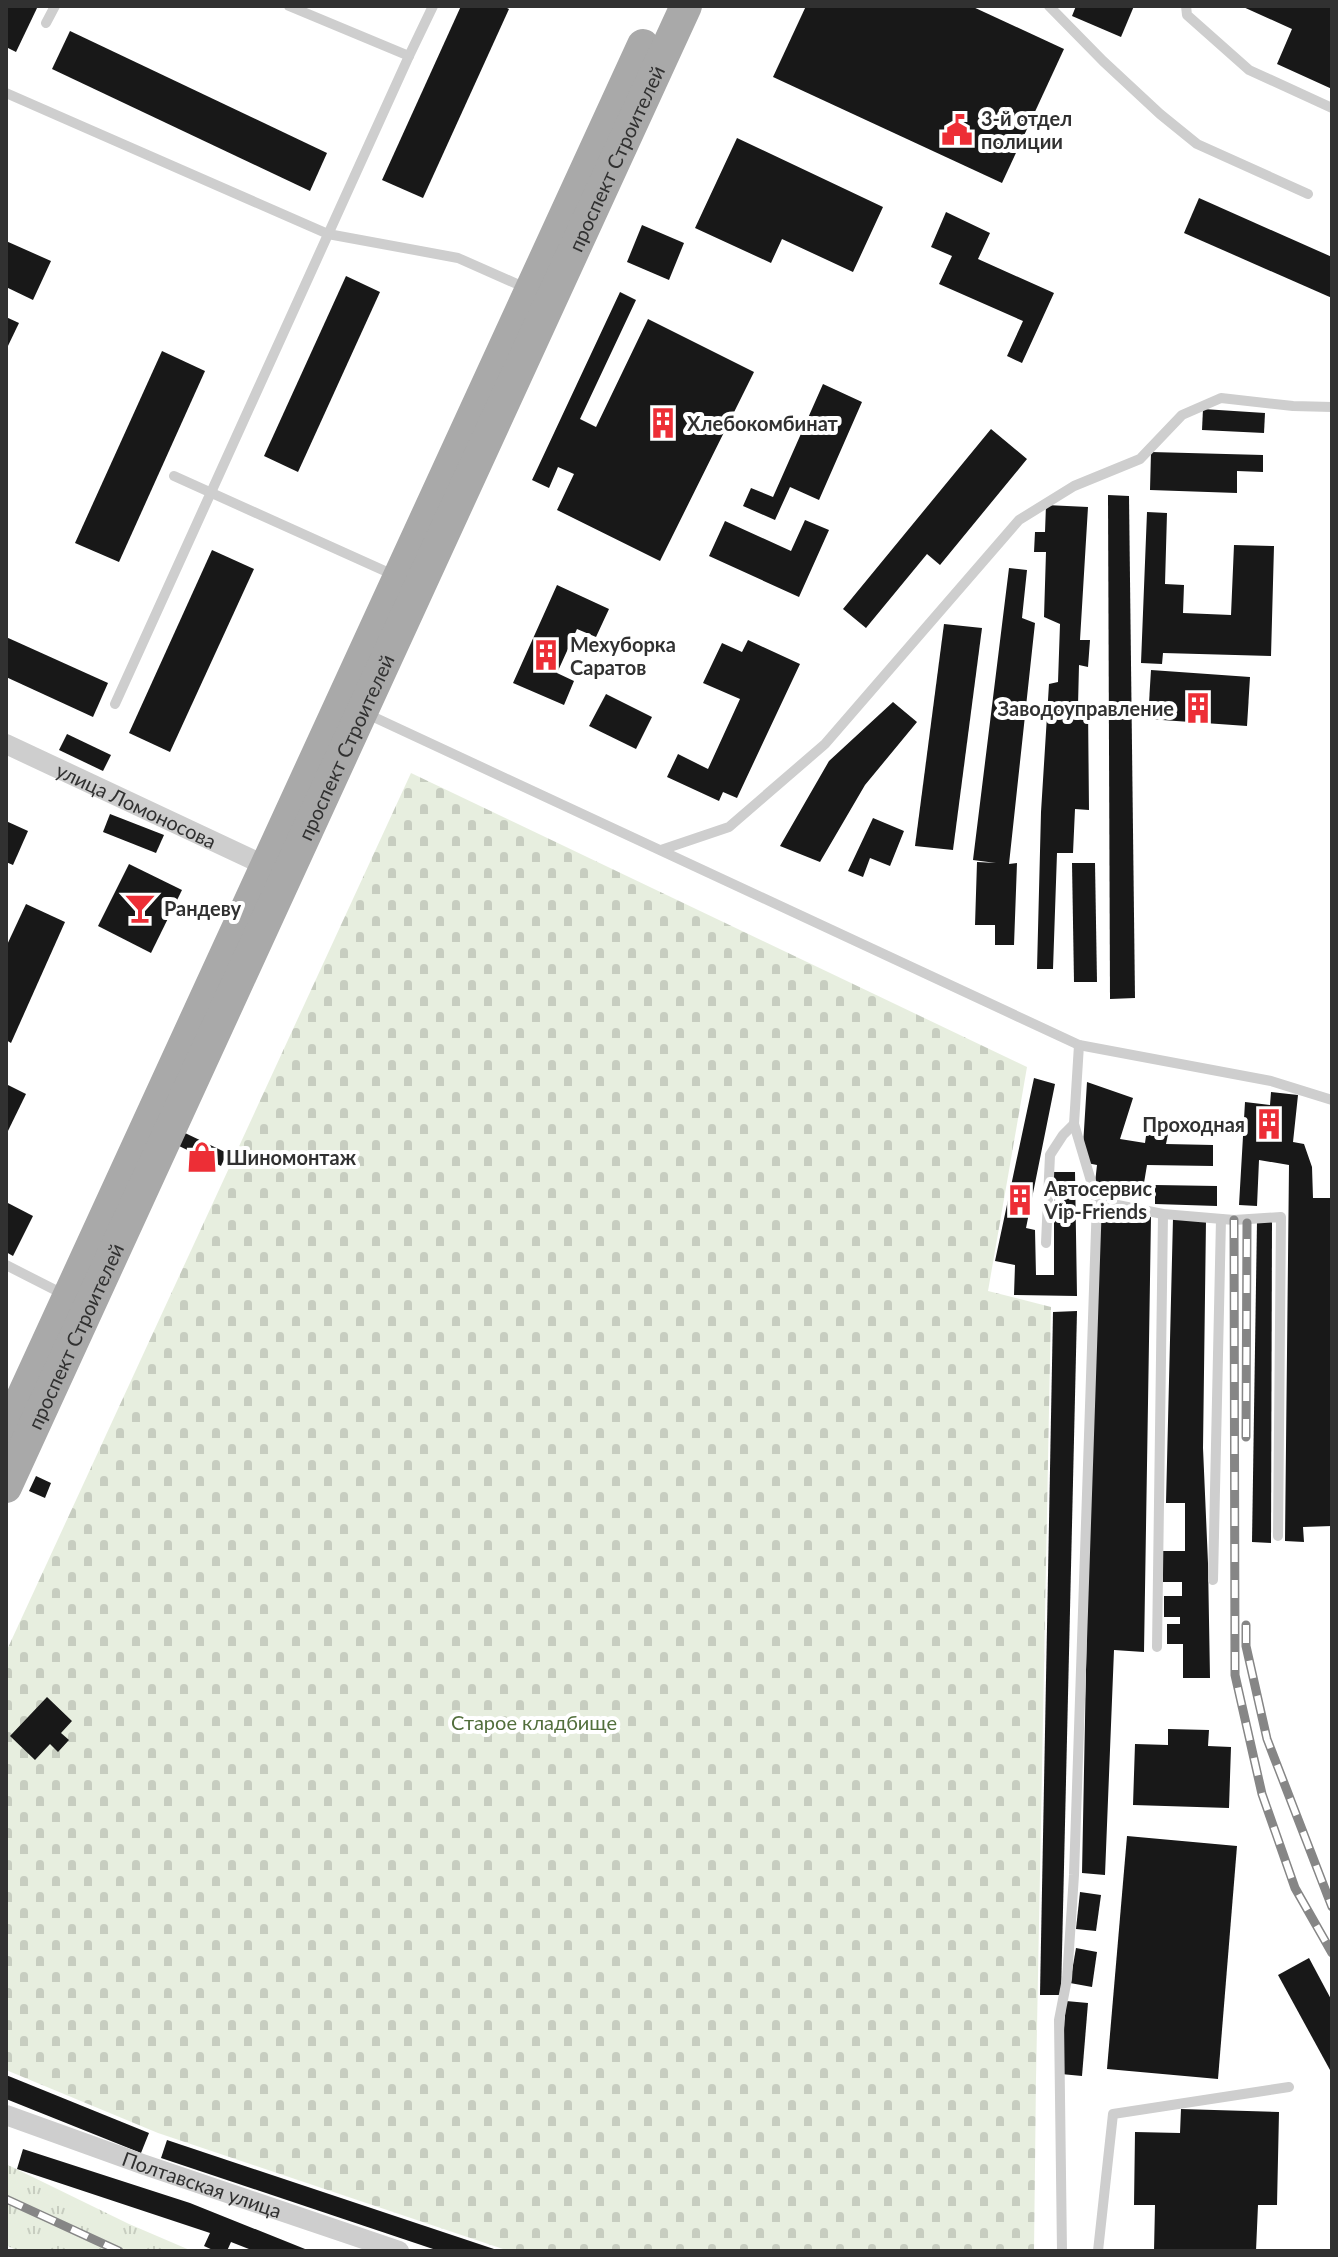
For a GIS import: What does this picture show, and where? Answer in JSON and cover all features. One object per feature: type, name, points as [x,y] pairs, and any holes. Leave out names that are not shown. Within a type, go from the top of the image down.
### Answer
[{"type":"main road","name":"проспект Строителей","points":[[7,1426],[266,866],[352,707],[398,577],[530,290],[673,8]]},
{"type":"main road","name":"проспект Строителей","points":[[6,1487],[352,707],[673,8]]},
{"type":"street","name":"улица Ломоносова","points":[[6,744],[266,866]]},
{"type":"street","name":"Полтавская улица","points":[[6,2115],[399,2251]]},
{"type":"lane","points":[[46,23],[55,6]]},
{"type":"lane","points":[[289,6],[409,56]]},
{"type":"lane","points":[[115,704],[433,6]]},
{"type":"lane","points":[[1049,6],[1148,104],[1197,144],[1308,194]]},
{"type":"lane","points":[[1186,6],[1187,15],[1249,70],[1332,108]]},
{"type":"lane","points":[[6,93],[328,234],[458,258],[530,290]]},
{"type":"lane","points":[[661,850],[729,827],[825,744],[1019,520],[1074,486],[1140,459],[1182,415],[1221,398],[1332,407]]},
{"type":"lane","points":[[174,476],[398,577]]},
{"type":"lane","points":[[352,707],[1079,1045],[1271,1081],[1332,1100]]},
{"type":"lane","points":[[1062,2251],[1059,2020],[1067,1979],[1074,1875],[1097,1201],[1074,1124],[1079,1045]]},
{"type":"lane","points":[[1046,1243],[1050,1155],[1074,1124]]},
{"type":"lane","points":[[1097,1201],[1163,1214],[1221,1219],[1281,1217],[1278,1536]]},
{"type":"lane","points":[[1157,1647],[1163,1214]]},
{"type":"lane","points":[[1213,1580],[1221,1219]]},
{"type":"lane","points":[[6,1282],[9,1267],[68,1297]]},
{"type":"lane","points":[[1098,2251],[1113,2114],[1289,2087]]},
{"type":"green space","name":"Старое кладбище","points":[[411,773],[1027,1067],[988,1291],[1051,1307],[1034,2251],[509,2251],[158,2133],[6,2070],[6,1652]]},
{"type":"green space","points":[[6,2164],[192,2251],[18,2251],[6,2245]]},
{"type":"building","points":[[6,6],[38,6],[16,52],[6,47]]},
{"type":"building","points":[[461,6],[503,6],[509,9],[423,198],[382,180]]},
{"type":"building","name":"3-й отдел полиции","points":[[806,6],[971,6],[1064,49],[1002,183],[773,77]]},
{"type":"building","points":[[1076,6],[1134,6],[1121,37],[1072,16]]},
{"type":"building","points":[[1241,6],[1332,6],[1332,89],[1277,64],[1292,29]]},
{"type":"building","points":[[70,31],[327,153],[310,191],[52,69]]},
{"type":"building","points":[[737,138],[883,207],[853,272],[782,239],[771,263],[695,228]]},
{"type":"building","points":[[1199,198],[1332,257],[1332,298],[1184,233]]},
{"type":"building","points":[[946,212],[990,233],[978,259],[1054,293],[1022,363],[1007,356],[1023,321],[939,284],[952,256],[931,247]]},
{"type":"building","points":[[642,225],[684,243],[669,280],[627,262]]},
{"type":"building","points":[[6,241],[51,261],[33,300],[6,287]]},
{"type":"building","points":[[346,276],[380,292],[298,472],[264,456]]},
{"type":"building","name":"Хлебокомбинат","points":[[620,292],[636,300],[580,419],[596,427],[648,319],[754,372],[660,561],[557,510],[574,474],[558,467],[549,488],[532,480]]},
{"type":"building","points":[[6,317],[19,323],[6,350]]},
{"type":"building","points":[[162,351],[205,371],[119,562],[75,543]]},
{"type":"building","points":[[823,384],[862,402],[819,500],[790,487],[775,520],[743,506],[751,488],[773,497]]},
{"type":"building","points":[[1203,409],[1265,413],[1264,433],[1202,430]]},
{"type":"building","points":[[991,429],[1027,459],[940,565],[927,554],[866,628],[843,609]]},
{"type":"building","points":[[1151,452],[1263,455],[1263,472],[1237,471],[1237,493],[1150,490]]},
{"type":"building","points":[[1108,495],[1129,496],[1135,998],[1110,999]]},
{"type":"building","points":[[1046,505],[1088,507],[1080,640],[1090,640],[1088,667],[1079,665],[1078,706],[1088,705],[1089,810],[1075,809],[1073,853],[1057,853],[1053,969],[1037,969],[1041,812],[1049,684],[1058,682],[1060,624],[1044,617],[1046,552],[1034,552],[1035,532],[1045,532]]},
{"type":"building","points":[[1147,512],[1167,513],[1165,584],[1184,585],[1183,613],[1231,615],[1234,545],[1274,546],[1271,656],[1163,653],[1162,664],[1141,663]]},
{"type":"building","points":[[805,520],[829,530],[799,597],[709,556],[725,521],[791,551]]},
{"type":"building","points":[[212,550],[254,569],[170,752],[129,733]]},
{"type":"building","points":[[1009,568],[1027,570],[1022,618],[1035,623],[1009,864],[1017,863],[1014,945],[995,945],[995,925],[975,925],[977,862],[996,863],[973,860]]},
{"type":"building","name":"Мехуборка Саратов","points":[[557,585],[609,609],[596,637],[577,629],[557,673],[574,681],[564,705],[513,683]]},
{"type":"building","points":[[944,624],[982,628],[953,850],[915,846]]},
{"type":"building","points":[[6,637],[108,683],[93,717],[6,677]]},
{"type":"building","points":[[748,640],[800,664],[737,798],[723,792],[719,801],[667,777],[678,754],[708,769],[740,699],[703,683],[722,643],[742,652]]},
{"type":"building","name":"Заводоуправление","points":[[1151,670],[1250,677],[1247,726],[1148,719]]},
{"type":"building","points":[[606,694],[652,717],[636,749],[589,726]]},
{"type":"building","points":[[893,702],[917,722],[865,785],[820,862],[780,846],[829,761]]},
{"type":"building","points":[[67,734],[111,755],[103,771],[59,750]]},
{"type":"building","points":[[110,814],[164,835],[156,853],[103,832]]},
{"type":"building","points":[[873,818],[904,831],[890,866],[870,858],[863,877],[848,871]]},
{"type":"building","points":[[6,821],[28,831],[13,865],[6,862]]},
{"type":"building","points":[[1072,863],[1095,863],[1097,982],[1074,982]]},
{"type":"building","name":"Рандеву","points":[[129,864],[182,890],[151,953],[98,926]]},
{"type":"building","points":[[26,904],[65,922],[11,1043],[6,1040],[6,947]]},
{"type":"building","name":"Автосервис Vip-Friends","points":[[1034,1078],[1055,1084],[1026,1228],[1035,1230],[1036,1275],[1054,1275],[1054,1172],[1075,1172],[1077,1296],[1014,1295],[1015,1265],[995,1261]]},
{"type":"building","points":[[1087,1082],[1133,1098],[1120,1139],[1145,1143],[1147,1129],[1169,1129],[1166,1144],[1213,1145],[1213,1166],[1147,1165],[1143,1189],[1095,1183],[1097,1165],[1082,1162]]},
{"type":"building","points":[[6,1084],[26,1094],[6,1135]]},
{"type":"building","points":[[1271,1092],[1298,1095],[1293,1142],[1304,1144],[1312,1167],[1313,1198],[1332,1198],[1332,1526],[1303,1527],[1304,1542],[1285,1541],[1289,1165],[1259,1160],[1257,1206],[1239,1205],[1245,1102],[1270,1105]]},
{"type":"building","points":[[185,1133],[227,1153],[221,1166],[179,1146]]},
{"type":"building","points":[[1155,1185],[1217,1186],[1217,1206],[1155,1204]]},
{"type":"building","points":[[6,1202],[33,1216],[13,1256],[6,1252]]},
{"type":"building","points":[[1095,1214],[1151,1217],[1144,1652],[1114,1650],[1105,1875],[1082,1873]]},
{"type":"building","points":[[1173,1218],[1206,1220],[1203,1448],[1210,1678],[1183,1678],[1183,1644],[1167,1644],[1167,1624],[1180,1624],[1180,1617],[1164,1617],[1164,1596],[1182,1596],[1182,1582],[1163,1582],[1163,1551],[1185,1551],[1185,1503],[1166,1503]]},
{"type":"building","points":[[1257,1220],[1272,1221],[1271,1543],[1252,1542]]},
{"type":"building","points":[[1077,1311],[1061,1995],[1040,1995],[1053,1312]]},
{"type":"building","points":[[36,1476],[51,1483],[45,1498],[29,1491]]},
{"type":"building","points":[[47,1697],[72,1721],[61,1733],[69,1740],[58,1752],[50,1744],[35,1760],[10,1736]]},
{"type":"building","points":[[1168,1729],[1209,1730],[1208,1746],[1231,1747],[1229,1808],[1133,1805],[1135,1744],[1168,1745]]},
{"type":"building","points":[[1127,1836],[1237,1846],[1218,2079],[1107,2069]]},
{"type":"building","points":[[1080,1892],[1101,1895],[1096,1931],[1076,1929]]},
{"type":"building","points":[[1076,1948],[1097,1952],[1092,1987],[1070,1983]]},
{"type":"building","points":[[1309,1958],[1332,2001],[1330,2070],[1278,1975]]},
{"type":"building","points":[[1066,2001],[1088,2003],[1082,2076],[1061,2074]]},
{"type":"building","points":[[6,2075],[149,2133],[141,2153],[6,2099]]},
{"type":"building","points":[[1181,2109],[1279,2112],[1277,2205],[1258,2205],[1256,2251],[1154,2251],[1155,2205],[1134,2205],[1135,2132],[1180,2133]]},
{"type":"building","points":[[167,2140],[497,2251],[439,2251],[161,2158]]},
{"type":"building","points":[[23,2149],[190,2203],[310,2251],[254,2251],[231,2242],[227,2251],[215,2251],[204,2246],[210,2233],[17,2169]]},
{"type":"railway","points":[[1234,1220],[1235,1675],[1262,1794],[1295,1888],[1332,1953]]},
{"type":"railway","points":[[1246,1437],[1247,1223]]},
{"type":"railway","points":[[1246,1625],[1246,1646],[1267,1739],[1332,1907]]},
{"type":"railway","points":[[6,2199],[119,2251]]},
{"type":"place","name":"3-й отдел полиции","points":[[957,130]]},
{"type":"place","name":"Хлебокомбинат","points":[[663,423]]},
{"type":"place","name":"Мехуборка Саратов","points":[[546,655]]},
{"type":"place","name":"Заводоуправление","points":[[1198,708]]},
{"type":"place","name":"Рандеву","points":[[140,908]]},
{"type":"place","name":"Проходная","points":[[1269,1124]]},
{"type":"place","name":"Шиномонтаж","points":[[202,1157]]},
{"type":"place","name":"Автосервис Vip-Friends","points":[[1020,1200]]}]
